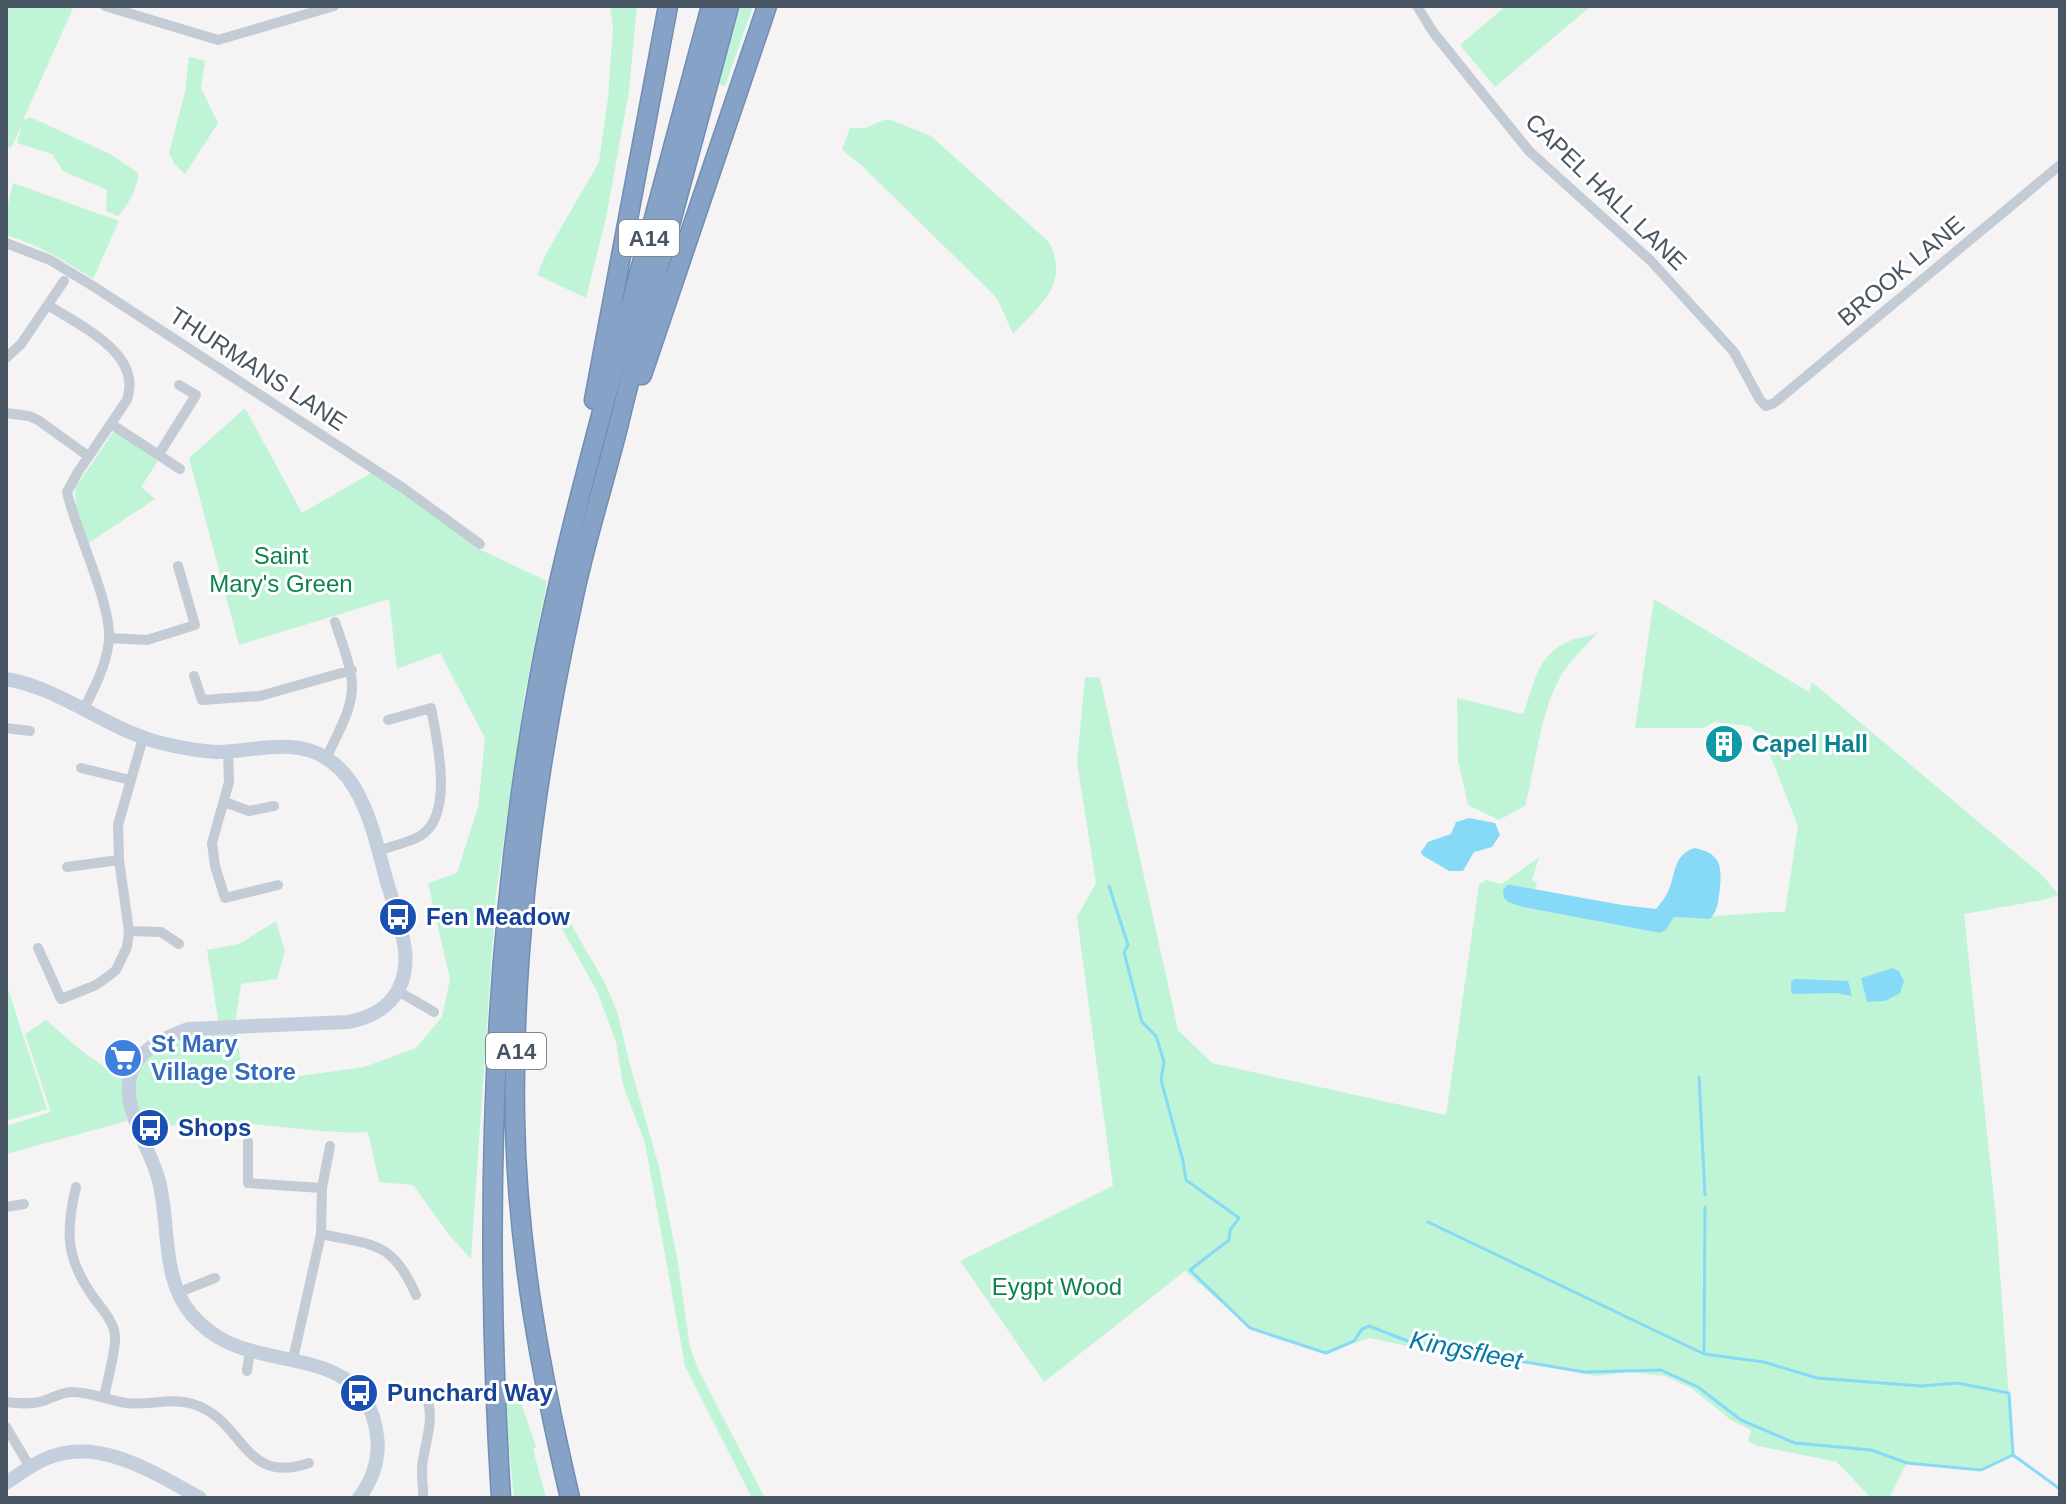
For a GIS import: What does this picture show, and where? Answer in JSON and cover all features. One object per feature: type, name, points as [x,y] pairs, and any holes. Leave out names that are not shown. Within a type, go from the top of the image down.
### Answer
[{"type":"highway","name":"A14","points":[[587,471],[588,435],[668,6]]},
{"type":"highway","name":"A14","points":[[570,1498],[538,1348],[524,1250],[517,1163],[515,1067],[528,874],[564,601],[587,471],[711,6]]},
{"type":"highway","name":"A14","points":[[572,564],[618,428],[729,6]]},
{"type":"highway","name":"A14","points":[[618,428],[636,393],[767,6]]},
{"type":"highway","name":"A14","points":[[501,1498],[491,1251],[496,1067],[508,904],[522,789],[538,683],[564,601]]},
{"type":"street","points":[[105,6],[218,40],[334,6]]},
{"type":"street","name":"CAPEL HALL LANE","points":[[1417,6],[1433,32],[1529,151],[1651,261],[1734,352],[1766,406]]},
{"type":"street","name":"BROOK LANE","points":[[1766,406],[1774,403],[2060,165]]},
{"type":"street","name":"THURMANS LANE","points":[[6,243],[50,260],[96,288],[403,488],[480,544]]},
{"type":"street","points":[[6,358],[21,344],[64,281]]},
{"type":"street","points":[[48,305],[113,349],[126,366],[130,390],[67,492],[99,593],[109,638],[105,660],[83,711]]},
{"type":"street","points":[[159,454],[196,395],[179,385]]},
{"type":"street","points":[[6,413],[38,420],[88,456]]},
{"type":"street","points":[[111,424],[180,469]]},
{"type":"street","points":[[109,638],[147,640],[195,625],[178,566]]},
{"type":"street","points":[[326,758],[353,700],[352,670],[335,622]]},
{"type":"street","points":[[194,676],[202,700],[260,696],[352,670]]},
{"type":"street","points":[[6,679],[27,682],[143,738],[192,749],[228,751],[292,747],[326,758],[355,785],[363,801],[404,944],[405,975],[398,991],[384,1007],[358,1020],[188,1029],[154,1044],[136,1063],[129,1081],[130,1093],[159,1181],[177,1293],[204,1327],[225,1341],[330,1369],[351,1383],[366,1401],[376,1426],[379,1453],[373,1474],[359,1498]]},
{"type":"street","points":[[378,851],[421,835],[430,826],[440,799],[440,753],[431,708],[388,720]]},
{"type":"street","points":[[6,728],[30,731]]},
{"type":"street","points":[[38,948],[61,999],[96,985],[116,970],[127,947],[129,931],[119,860],[118,825],[143,738]]},
{"type":"street","points":[[228,751],[229,782],[212,843],[225,898],[278,885]]},
{"type":"street","points":[[81,768],[130,780]]},
{"type":"street","points":[[225,802],[249,811],[274,806]]},
{"type":"street","points":[[67,867],[119,860]]},
{"type":"street","points":[[129,931],[161,932],[179,944]]},
{"type":"street","points":[[398,991],[434,1012]]},
{"type":"street","points":[[248,1142],[248,1183],[322,1188]]},
{"type":"street","points":[[293,1359],[321,1234],[322,1188],[330,1146]]},
{"type":"street","points":[[76,1187],[68,1221],[71,1250],[81,1279],[109,1319],[115,1336],[104,1397]]},
{"type":"street","points":[[6,1207],[24,1204]]},
{"type":"street","points":[[321,1234],[380,1247],[396,1258],[416,1295]]},
{"type":"street","points":[[177,1293],[215,1278]]},
{"type":"street","points":[[247,1371],[250,1349]]},
{"type":"street","points":[[423,1498],[423,1460],[431,1432],[432,1412],[426,1391]]},
{"type":"street","points":[[6,1402],[38,1402],[70,1392],[126,1403],[168,1400],[194,1404],[217,1416],[252,1456],[263,1463],[284,1470],[309,1463]]},
{"type":"street","points":[[6,1427],[30,1467]]},
{"type":"street","points":[[6,1483],[53,1456],[95,1453],[118,1457],[141,1466],[200,1498]]},
{"type":"green space","points":[[6,6],[74,6],[23,120],[30,117],[112,155],[138,173],[132,196],[118,216],[106,211],[107,190],[63,171],[52,154],[17,143],[22,125],[11,148],[6,146]]},
{"type":"green space","points":[[610,6],[637,6],[629,91],[606,218],[586,298],[537,275],[599,162],[613,28]]},
{"type":"green space","points":[[732,6],[753,6],[725,86],[712,82]]},
{"type":"green space","points":[[1506,6],[1591,6],[1495,87],[1460,45]]},
{"type":"green space","points":[[189,57],[205,61],[201,88],[218,123],[185,174],[175,165],[169,153],[185,92]]},
{"type":"green space","points":[[884,120],[931,136],[1049,242],[1055,257],[1054,282],[1042,303],[1013,334],[998,300],[990,291],[842,150],[850,128],[865,128]]},
{"type":"green space","points":[[13,183],[119,221],[93,279],[41,249],[6,235],[6,213]]},
{"type":"green space","name":"Saint Mary's Green","points":[[245,408],[302,513],[373,472],[481,550],[547,581],[525,693],[496,894],[471,1259],[413,1185],[379,1182],[368,1132],[197,1123],[169,1126],[141,1134],[134,1090],[140,1057],[163,1043],[219,1025],[207,950],[239,944],[276,921],[285,951],[277,979],[241,984],[235,1024],[244,1084],[364,1067],[416,1048],[442,1017],[450,979],[428,883],[457,873],[478,807],[485,738],[440,653],[397,669],[389,599],[239,645],[189,458]]},
{"type":"green space","points":[[114,431],[159,459],[141,487],[155,499],[87,544],[76,513],[75,488]]},
{"type":"green space","name":"Eygpt Wood","points":[[1654,599],[1809,692],[1812,682],[2043,876],[2059,895],[1964,914],[1996,1218],[2013,1455],[1981,1470],[1907,1463],[1889,1498],[1871,1498],[1837,1462],[1758,1446],[1748,1441],[1751,1430],[1731,1420],[1691,1388],[1665,1376],[1628,1372],[1597,1376],[1527,1363],[1447,1354],[1369,1338],[1326,1353],[1250,1328],[1185,1271],[1044,1382],[960,1261],[1113,1186],[1077,917],[1096,883],[1077,762],[1085,677],[1100,678],[1178,1030],[1212,1063],[1446,1115],[1479,884],[1487,880],[1499,884],[1505,882],[1539,857],[1532,880],[1537,882],[1535,890],[1511,885],[1523,907],[1660,933],[1666,930],[1674,917],[1785,912],[1798,826],[1763,737],[1749,726],[1714,722],[1704,728],[1635,728]]},
{"type":"green space","points":[[1599,631],[1567,666],[1552,694],[1542,725],[1525,806],[1499,820],[1468,805],[1458,760],[1457,698],[1523,714],[1538,672],[1550,654],[1569,641]]},
{"type":"green space","points":[[549,906],[569,921],[604,981],[617,1011],[659,1167],[678,1263],[690,1347],[698,1369],[765,1498],[752,1498],[685,1366],[645,1143],[623,1085],[616,1042],[597,991]]},
{"type":"green space","points":[[6,983],[47,1109],[6,1121]]},
{"type":"green space","points":[[46,1020],[83,1052],[122,1079],[127,1121],[6,1154],[6,1126],[51,1112],[25,1034]]},
{"type":"green space","points":[[516,1395],[536,1447],[533,1449],[546,1498],[514,1498],[504,1398]]},
{"type":"water","points":[[1469,818],[1495,823],[1500,835],[1492,847],[1474,852],[1463,871],[1449,871],[1422,855],[1428,842],[1451,834],[1456,822]]},
{"type":"water","points":[[1695,848],[1710,853],[1720,866],[1717,908],[1710,919],[1674,917],[1666,930],[1660,933],[1523,907],[1504,898],[1503,890],[1511,885],[1656,909],[1668,892],[1679,860]]},
{"type":"water","points":[[1893,968],[1899,971],[1904,981],[1900,993],[1885,1001],[1867,1002],[1861,978]]},
{"type":"water","points":[[1791,981],[1848,981],[1852,996],[1836,993],[1793,994]]},
{"type":"waterway","name":"Kingsfleet","points":[[1109,886],[1128,945],[1124,952],[1142,1022],[1156,1036],[1164,1062],[1161,1080],[1186,1180],[1239,1218],[1230,1230],[1229,1240],[1190,1270],[1250,1328],[1326,1353],[1354,1341],[1362,1329],[1369,1326],[1413,1343],[1584,1372],[1661,1370],[1698,1387],[1741,1420],[1795,1443],[1871,1450],[1907,1463],[1981,1470],[2013,1455]]},
{"type":"waterway","points":[[1699,1077],[1705,1195]]},
{"type":"waterway","points":[[1704,1354],[1705,1207]]},
{"type":"waterway","points":[[1428,1222],[1704,1354],[1764,1362],[1817,1378],[1921,1386],[1957,1383],[2009,1393],[2013,1455],[2060,1489]]},
{"type":"place","name":"Capel Hall","points":[[1724,744]]},
{"type":"place","name":"Fen Meadow","points":[[398,917]]},
{"type":"place","name":"St Mary Village Store","points":[[123,1058]]},
{"type":"place","name":"Shops","points":[[150,1128]]},
{"type":"place","name":"Punchard Way","points":[[359,1393]]}]
